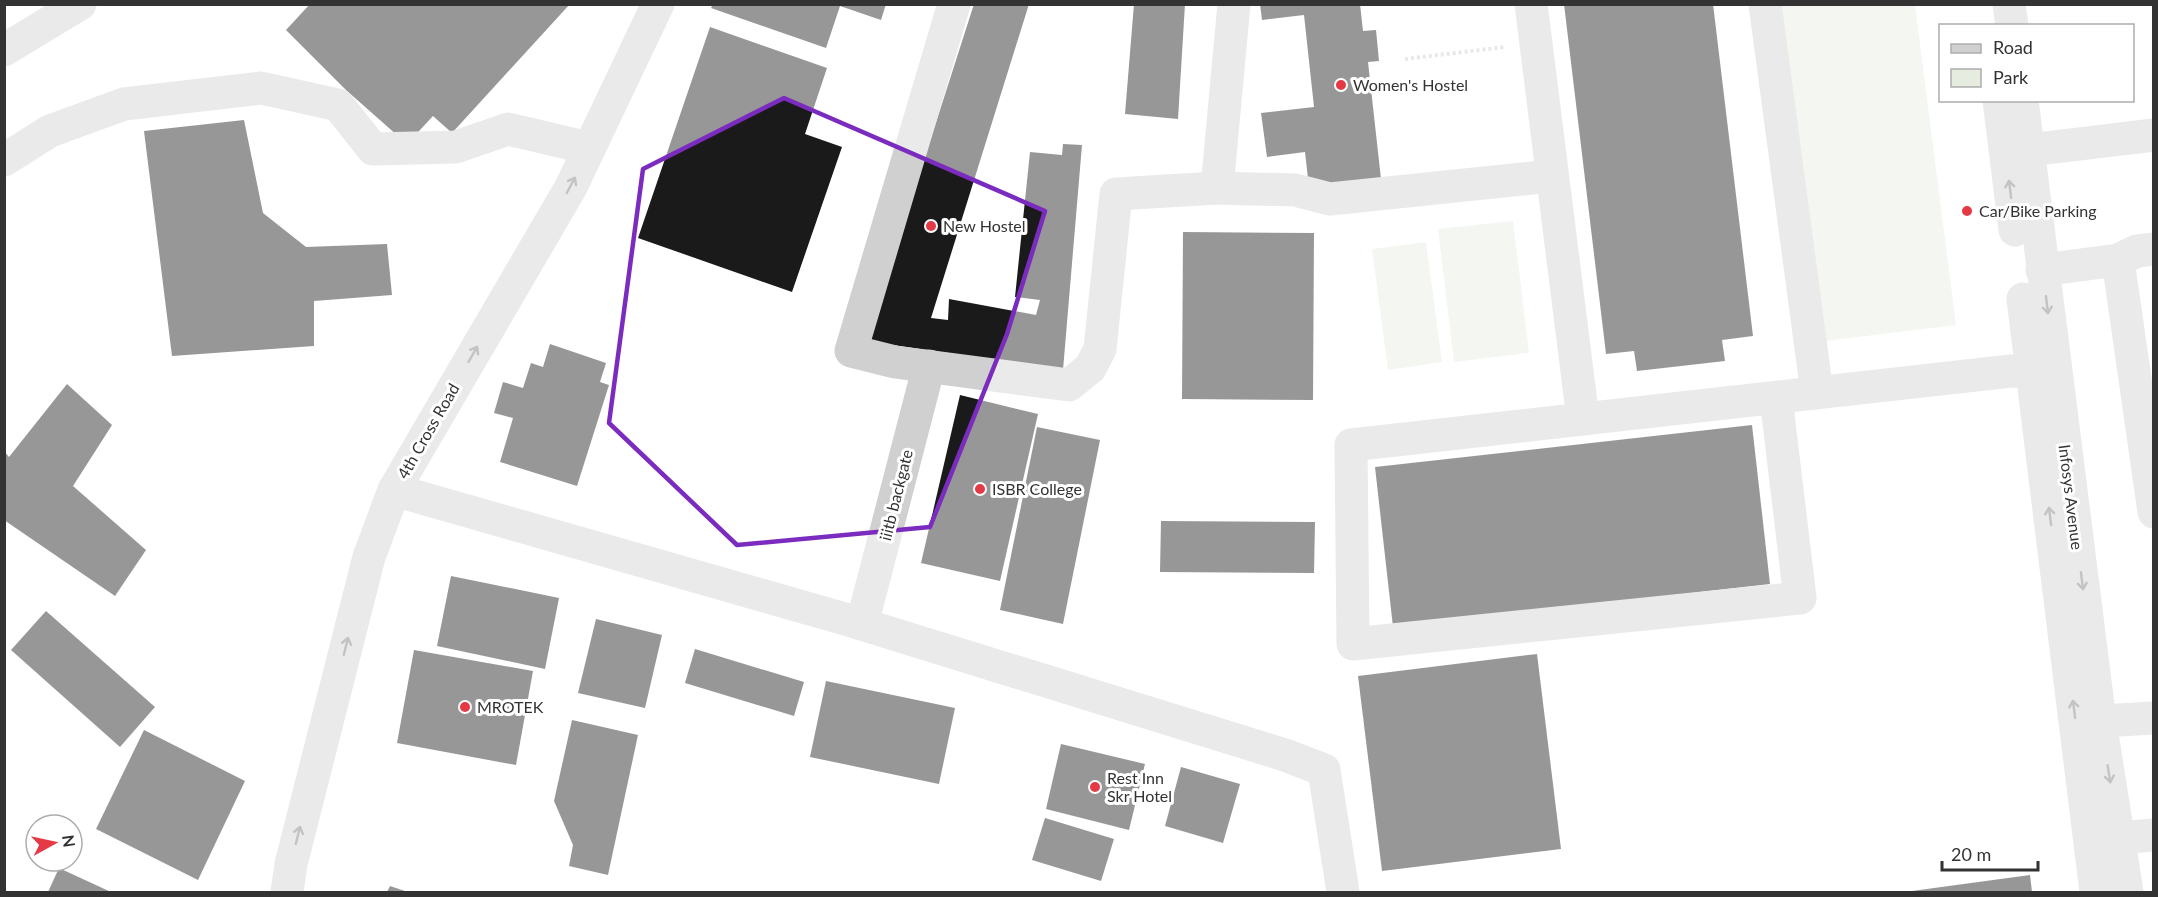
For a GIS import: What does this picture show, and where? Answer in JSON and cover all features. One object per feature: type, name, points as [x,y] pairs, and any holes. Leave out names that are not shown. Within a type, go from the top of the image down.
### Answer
[{"type":"street","points":[[4,50],[80,4]]},
{"type":"street","name":"4th Cross Road","points":[[287,892],[291,864],[369,557],[394,490],[571,187],[658,4]]},
{"type":"street","points":[[954,4],[851,351],[929,366],[1068,385],[1090,368],[1100,349],[1116,194],[1217,188],[1295,190],[1330,199],[1552,176]]},
{"type":"street","points":[[1217,188],[1234,4]]},
{"type":"street","points":[[1531,4],[1583,419]]},
{"type":"street","points":[[1765,4],[1817,393]]},
{"type":"street","points":[[1988,4],[1990,24]]},
{"type":"street","points":[[2009,4],[2012,24]]},
{"type":"street","points":[[4,160],[50,131],[124,104],[261,88],[338,105],[373,148],[456,147],[508,129],[589,148]]},
{"type":"street","name":"Infosys Avenue","points":[[1999,102],[2097,892]]},
{"type":"street","name":"Infosys Avenue","points":[[2022,102],[2100,721],[2127,892]]},
{"type":"street","points":[[2029,150],[2154,135]]},
{"type":"street","points":[[2042,270],[2118,260],[2137,252],[2154,249]]},
{"type":"street","points":[[2118,260],[2154,512]]},
{"type":"street","name":"iiitb backgate","points":[[862,624],[929,366]]},
{"type":"street","points":[[1776,398],[1800,598],[1353,644],[1351,445],[2011,371],[2032,372]]},
{"type":"street","points":[[394,490],[862,624],[1285,755],[1324,770],[1343,892]]},
{"type":"street","points":[[2100,721],[2154,718]]},
{"type":"street","points":[[2118,838],[2154,835]]},
{"type":"path","points":[[1405,59],[1536,44]]},
{"type":"highlighted area","points":[[784,98],[1045,211],[1007,334],[930,527],[737,545],[609,423],[643,169]]},
{"type":"green space","points":[[1780,5],[1915,5],[1956,325],[1825,341]]},
{"type":"green space","points":[[1513,221],[1529,353],[1454,362],[1438,229]]},
{"type":"green space","points":[[1426,242],[1442,362],[1388,370],[1372,249]]},
{"type":"building","points":[[310,4],[570,4],[452,133],[433,116],[407,144],[346,90],[286,30]]},
{"type":"building","points":[[713,4],[886,4],[881,20],[840,6],[826,48],[711,8]]},
{"type":"building","name":"New Hostel","points":[[974,4],[1029,4],[931,318],[948,320],[949,299],[1036,315],[1040,300],[1015,297],[1030,152],[1062,155],[1063,144],[1082,145],[1063,370],[866,341]]},
{"type":"building","points":[[1134,4],[1185,4],[1178,119],[1125,114]]},
{"type":"building","name":"Women's Hostel","points":[[1260,4],[1360,4],[1363,31],[1376,30],[1379,61],[1368,62],[1381,179],[1309,187],[1305,152],[1267,157],[1261,113],[1314,107],[1304,15],[1262,20]]},
{"type":"building","points":[[1564,4],[1713,4],[1753,336],[1722,340],[1725,361],[1637,371],[1634,351],[1606,354]]},
{"type":"building","points":[[710,27],[827,68],[805,134],[842,147],[792,292],[638,238]]},
{"type":"building","points":[[244,120],[263,213],[306,247],[387,244],[392,295],[314,301],[314,346],[172,356],[144,131]]},
{"type":"building","points":[[1183,232],[1314,233],[1313,400],[1182,399]]},
{"type":"building","points":[[550,344],[606,363],[600,382],[609,385],[577,486],[500,462],[513,418],[494,413],[503,382],[523,388],[531,363],[543,367]]},
{"type":"building","points":[[67,384],[112,425],[73,486],[146,550],[115,596],[4,520],[4,451],[9,457]]},
{"type":"building","name":"ISBR College","points":[[960,395],[1038,414],[1000,581],[921,563]]},
{"type":"building","points":[[1752,425],[1770,584],[1393,627],[1375,467]]},
{"type":"building","points":[[1037,427],[1100,440],[1063,624],[1000,610]]},
{"type":"building","points":[[1161,521],[1315,522],[1314,573],[1160,572]]},
{"type":"building","points":[[451,576],[559,598],[545,669],[437,646]]},
{"type":"building","points":[[46,611],[155,707],[120,747],[11,650]]},
{"type":"building","points":[[596,619],[662,635],[645,708],[578,693]]},
{"type":"building","points":[[695,649],[804,682],[794,716],[685,683]]},
{"type":"building","name":"MROTEK","points":[[414,650],[533,671],[516,765],[397,743]]},
{"type":"building","points":[[1537,654],[1561,849],[1382,871],[1358,676]]},
{"type":"building","points":[[826,681],[955,708],[939,784],[810,757]]},
{"type":"building","points":[[572,720],[638,735],[608,875],[569,866],[573,845],[554,801]]},
{"type":"building","points":[[144,730],[245,781],[198,880],[96,829]]},
{"type":"building","name":"Rest Inn Skr Hotel","points":[[1061,744],[1145,764],[1129,830],[1046,809]]},
{"type":"building","points":[[1181,767],[1240,784],[1223,843],[1165,826]]},
{"type":"building","points":[[1045,818],[1114,839],[1101,881],[1032,860]]},
{"type":"building","points":[[57,873],[70,873],[111,892],[48,892]]},
{"type":"building","points":[[2030,875],[2032,892],[1912,892],[1912,891]]},
{"type":"building","points":[[390,886],[408,892],[387,892]]},
{"type":"place","name":"Women's Hostel","points":[[1341,85]]},
{"type":"place","name":"Car/Bike Parking","points":[[1967,211]]},
{"type":"place","name":"New Hostel","points":[[931,226]]},
{"type":"place","name":"ISBR College","points":[[980,489]]},
{"type":"place","name":"MROTEK","points":[[465,707]]},
{"type":"place","name":"Rest Inn Skr Hotel","points":[[1095,787]]}]
